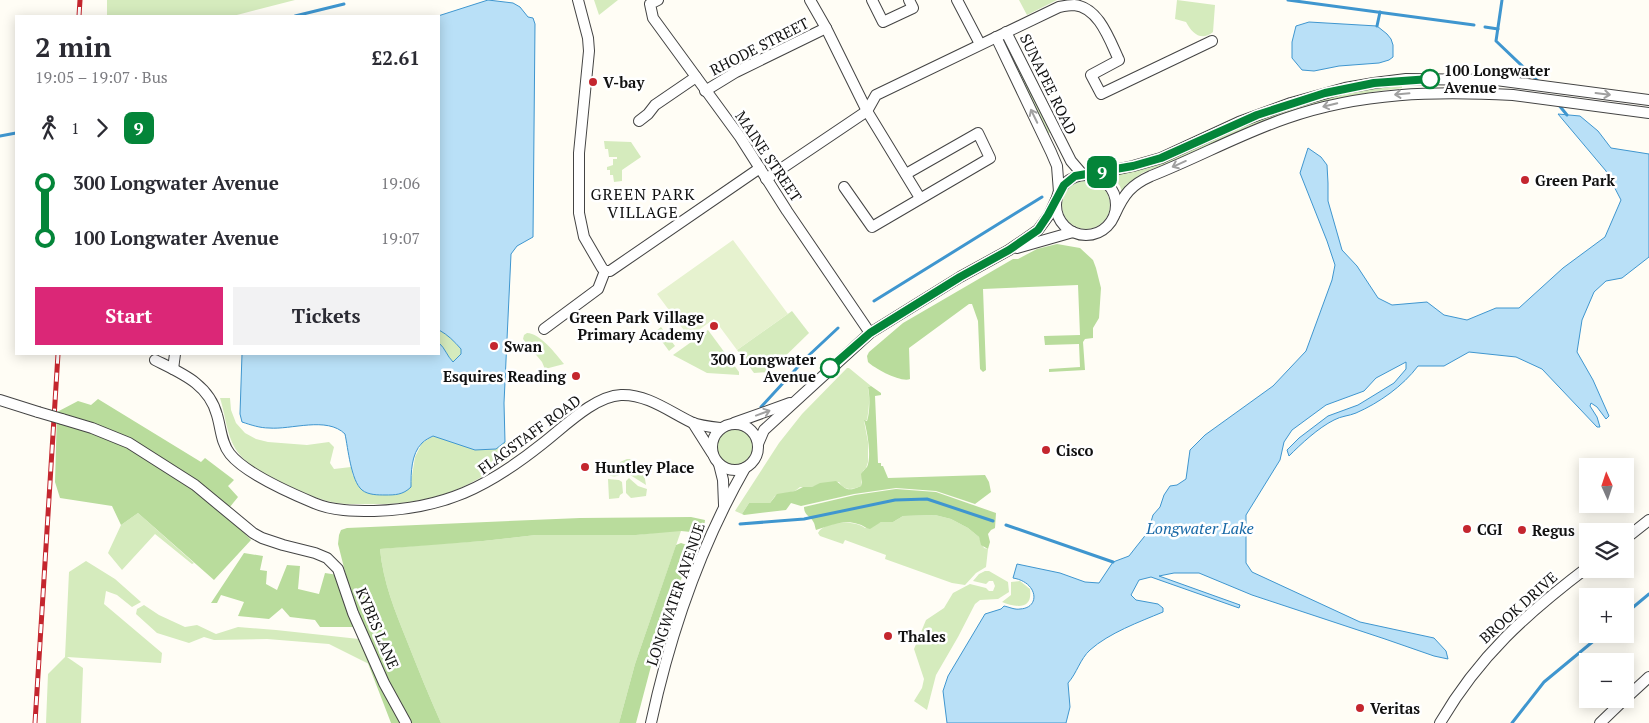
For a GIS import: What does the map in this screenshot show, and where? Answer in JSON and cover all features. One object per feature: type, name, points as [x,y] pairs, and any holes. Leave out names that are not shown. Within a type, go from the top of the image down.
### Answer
[{"type":"street","points":[[578,0],[590,51],[579,147],[579,213],[586,243],[605,271]]},
{"type":"street","name":"MAINE STREET","points":[[658,0],[650,4],[653,18],[740,137],[766,179],[870,333]]},
{"type":"street","points":[[810,0],[868,111],[920,198]]},
{"type":"street","points":[[872,0],[883,22],[913,8],[909,0]]},
{"type":"street","points":[[957,0],[980,44]]},
{"type":"street","points":[[1006,32],[1059,4],[1075,5],[1091,12],[1100,23],[1119,60],[1091,74],[1101,94],[1212,41]]},
{"type":"street","name":"RHODE STREET","points":[[705,91],[736,72],[826,28]]},
{"type":"street","name":"SUNAPEE ROAD","points":[[1058,196],[1058,166],[996,37],[1006,32],[1071,161],[1086,175]]},
{"type":"street","points":[[766,179],[868,111],[876,95],[996,37]]},
{"type":"street","points":[[638,121],[648,114],[655,105],[696,77]]},
{"type":"street","points":[[758,444],[764,430],[870,333],[960,277],[1009,250],[1038,230],[1069,180],[1161,158],[1257,115],[1345,88],[1406,80],[1472,79],[1514,82],[1649,100]]},
{"type":"street","points":[[1058,196],[1058,217],[1064,226],[1082,235],[1096,233],[1109,225],[1122,199],[1137,182],[1244,134],[1309,110],[1347,101],[1407,93],[1494,94],[1538,98],[1649,114]]},
{"type":"street","points":[[844,187],[872,227],[990,158],[978,133],[906,174]]},
{"type":"street","points":[[605,271],[616,268],[760,168]]},
{"type":"street","points":[[1086,175],[1104,180],[1113,190],[1116,202],[1115,214]]},
{"type":"street","points":[[1009,250],[1073,232]]},
{"type":"street","points":[[544,329],[598,289],[605,271]]},
{"type":"street","points":[[173,369],[175,355]]},
{"type":"street","name":"FLAGSTAFF ROAD","points":[[155,360],[199,384],[206,392],[213,403],[222,439],[229,453],[244,468],[316,504],[346,510],[388,510],[429,505],[475,489],[514,467],[584,412],[610,398],[622,395],[637,397],[661,406],[693,423],[721,428]]},
{"type":"street","name":"KYBES LANE","points":[[0,400],[92,428],[129,443],[195,485],[253,533],[262,538],[327,558],[338,569],[353,614],[384,682],[406,723]]},
{"type":"street","points":[[712,454],[712,440],[721,428],[794,401]]},
{"type":"street","points":[[693,423],[719,464],[731,470],[745,468],[755,459],[758,452],[758,444],[754,434],[740,424],[733,424]]},
{"type":"street","name":"LONGWATER AVENUE","points":[[719,464],[724,506]]},
{"type":"street","name":"LONGWATER AVENUE","points":[[652,723],[658,691],[679,620],[724,506],[745,468]]},
{"type":"street","points":[[1634,532],[1649,520]]},
{"type":"street","name":"BROOK DRIVE","points":[[1440,723],[1465,682],[1484,659],[1520,622],[1579,575]]},
{"type":"street","points":[[1634,691],[1649,677]]},
{"type":"street","points":[[1600,723],[1616,708]]},
{"type":"green space","points":[[107,0],[295,0],[237,15],[107,15]]},
{"type":"green space","points":[[594,0],[618,0],[599,15]]},
{"type":"green space","points":[[1019,0],[1057,0],[1027,15]]},
{"type":"green space","points":[[1177,0],[1215,5],[1213,32],[1205,36],[1197,35],[1186,22],[1175,19]]},
{"type":"green space","points":[[1007,42],[1051,132],[1046,135],[1003,43]]},
{"type":"green space","points":[[1402,82],[1402,88],[1372,92],[1318,104],[1142,173],[1126,185],[1122,192],[1112,176],[1163,162],[1247,123],[1317,98]]},
{"type":"green space","points":[[604,141],[631,142],[641,157],[622,170],[622,181],[614,182],[613,175],[610,175],[610,170],[607,170],[607,167],[613,165],[613,159],[617,159],[617,157],[609,157]]},
{"type":"green space","points":[[1081,181],[1091,181],[1103,188],[1110,200],[1110,210],[1103,222],[1091,229],[1081,229],[1073,225],[1066,218],[1062,210],[1062,200],[1066,192],[1073,185]]},
{"type":"green space","points":[[733,240],[788,314],[737,350],[714,319],[689,337],[657,294]]},
{"type":"green space","points":[[1057,244],[1080,248],[1093,260],[1101,288],[1099,318],[1093,328],[1093,338],[1085,339],[1083,342],[1085,370],[1049,372],[1049,369],[1080,367],[1079,344],[1045,345],[1044,336],[1080,335],[1078,285],[983,289],[986,370],[983,372],[980,369],[978,321],[972,304],[969,304],[909,348],[910,379],[901,379],[882,372],[868,362],[867,356],[869,352],[903,323],[1013,259],[1018,259],[1037,249]]},
{"type":"green space","points":[[792,311],[809,333],[769,372],[754,373],[737,350]]},
{"type":"green space","points":[[661,327],[675,346],[669,351],[655,332]]},
{"type":"green space","points":[[708,330],[739,372],[739,375],[707,373],[673,355]]},
{"type":"green space","points":[[440,331],[448,335],[461,349],[461,354],[453,362],[440,344]]},
{"type":"green space","points":[[527,333],[537,336],[542,340],[564,364],[545,369],[542,362],[523,339]]},
{"type":"green space","points":[[847,368],[871,386],[868,387],[867,420],[864,421],[868,442],[868,462],[863,471],[861,486],[848,489],[839,482],[812,487],[800,487],[795,491],[775,496],[770,503],[749,503],[742,514],[735,511],[779,443],[802,414]]},
{"type":"green space","points":[[871,386],[881,393],[881,395],[875,396],[878,463],[881,463],[881,466],[883,466],[888,478],[985,475],[991,492],[975,504],[936,491],[896,488],[854,494],[801,506],[791,503],[786,510],[742,514],[749,503],[770,503],[777,494],[795,491],[803,487],[812,487],[820,483],[836,481],[844,488],[849,489],[861,486],[861,474],[867,467],[869,457],[868,437],[864,420],[867,421],[868,418],[868,387]]},
{"type":"green space","points":[[220,398],[230,398],[231,410],[236,423],[245,433],[256,439],[268,442],[307,445],[329,442],[334,447],[330,463],[334,469],[351,467],[353,476],[410,488],[415,457],[422,443],[433,436],[496,449],[505,442],[513,456],[479,479],[445,494],[428,499],[389,504],[332,502],[285,484],[261,472],[245,460],[232,442]]},
{"type":"green space","points":[[98,399],[201,462],[205,458],[234,480],[228,486],[238,497],[225,513],[251,540],[214,580],[138,513],[121,525],[112,506],[60,498],[55,482],[57,412],[78,401],[91,405]]},
{"type":"green space","points":[[735,427],[748,433],[754,446],[748,459],[735,465],[722,459],[716,446],[722,433]]},
{"type":"green space","points":[[633,459],[622,474],[610,476],[606,473],[612,472],[620,462]]},
{"type":"green space","points":[[634,466],[644,473],[646,485],[627,473]]},
{"type":"green space","points":[[629,478],[638,486],[647,489],[646,496],[631,498],[626,493],[626,481]]},
{"type":"green space","points":[[608,479],[622,482],[623,493],[619,498],[609,499]]},
{"type":"green space","points":[[896,489],[936,492],[996,513],[995,528],[988,534],[990,542],[988,549],[981,545],[979,537],[968,528],[951,519],[935,515],[903,516],[893,522],[881,522],[870,529],[860,524],[847,522],[816,530],[813,521],[804,510],[804,507],[855,495]]},
{"type":"green space","points":[[138,513],[194,563],[192,564],[155,534],[122,570],[108,553],[121,525]]},
{"type":"green space","points":[[935,515],[951,519],[968,528],[979,537],[984,548],[988,549],[986,567],[976,573],[965,585],[952,583],[885,559],[886,555],[845,540],[843,544],[820,536],[818,533],[826,526],[833,524],[847,523],[860,525],[865,528],[881,522],[893,522],[903,516]]},
{"type":"green space","points":[[691,517],[705,520],[704,529],[701,533],[681,531],[636,535],[536,535],[380,549],[384,573],[394,607],[441,723],[391,723],[354,627],[320,627],[315,620],[290,617],[282,608],[269,619],[238,616],[244,602],[221,595],[217,603],[211,603],[244,553],[263,556],[260,570],[267,571],[266,584],[277,590],[287,565],[300,566],[298,589],[319,594],[325,573],[338,575],[355,611],[338,544],[341,530],[347,528],[580,518]]},
{"type":"green space","points":[[681,531],[635,664],[619,723],[441,723],[394,607],[384,573],[380,549],[536,535],[636,535]]},
{"type":"green space","points":[[681,543],[687,545],[690,549],[690,555],[655,651],[636,723],[619,723],[635,664],[676,545]]},
{"type":"green space","points":[[86,561],[115,579],[141,602],[132,607],[117,595],[106,591],[104,604],[162,653],[161,663],[67,657],[83,668],[81,723],[46,723],[48,674],[65,657],[69,572]]},
{"type":"green space","points":[[989,571],[1008,582],[1009,592],[998,599],[980,600],[975,604],[936,675],[927,710],[914,701],[922,688],[924,679],[914,649],[926,620],[944,608],[953,593],[970,584],[993,591],[995,586],[993,581],[989,581],[986,584],[973,581],[979,574]]},
{"type":"green space","points":[[1020,581],[1030,589],[1029,601],[1022,606],[1002,602],[1011,595],[1011,582]]},
{"type":"green space","points":[[144,605],[159,615],[185,627],[197,625],[216,634],[238,627],[359,639],[369,664],[329,644],[267,639],[214,640],[204,637],[189,643],[157,633],[136,614],[137,609]]},
{"type":"water","points":[[488,0],[513,3],[520,7],[528,17],[533,18],[535,24],[533,237],[517,246],[511,254],[504,403],[505,442],[496,449],[475,450],[433,436],[418,447],[412,464],[411,487],[405,492],[396,495],[370,494],[364,492],[358,486],[350,464],[345,434],[337,429],[319,425],[266,428],[242,422],[240,414],[242,355],[440,355],[440,344],[453,362],[461,354],[461,349],[440,331],[440,15]]},
{"type":"water","points":[[1309,22],[1377,26],[1391,39],[1393,57],[1379,63],[1339,66],[1314,71],[1302,70],[1292,58],[1292,42],[1296,26]]},
{"type":"water","name":"Longwater Lake","points":[[1558,114],[1580,116],[1598,131],[1611,148],[1649,154],[1649,257],[1622,278],[1606,281],[1594,292],[1582,320],[1577,352],[1593,380],[1609,416],[1606,419],[1597,407],[1591,403],[1590,406],[1597,417],[1600,427],[1597,427],[1542,369],[1516,357],[1469,352],[1444,366],[1418,366],[1398,387],[1382,399],[1356,413],[1328,423],[1310,436],[1289,456],[1287,450],[1299,438],[1328,416],[1358,405],[1394,383],[1406,369],[1406,362],[1376,378],[1364,391],[1326,405],[1292,430],[1284,442],[1280,460],[1246,515],[1246,563],[1252,572],[1360,622],[1434,638],[1446,651],[1448,659],[1252,595],[1199,573],[1174,573],[1159,576],[1240,605],[1239,608],[1151,577],[1139,580],[1131,595],[1136,600],[1158,604],[1163,608],[1163,612],[1115,633],[1090,650],[1068,683],[1070,707],[1066,723],[947,723],[943,691],[948,676],[985,614],[1001,609],[1004,606],[1016,609],[1027,608],[1034,600],[1032,589],[1028,584],[1013,578],[1017,564],[1060,573],[1085,582],[1099,583],[1113,562],[1129,556],[1148,532],[1153,515],[1160,507],[1164,495],[1170,486],[1177,485],[1186,479],[1190,450],[1205,435],[1273,386],[1306,351],[1332,280],[1335,265],[1300,173],[1308,148],[1321,157],[1327,165],[1328,201],[1342,250],[1357,266],[1378,298],[1392,305],[1427,302],[1444,315],[1467,320],[1496,308],[1519,308],[1563,268],[1605,237],[1621,200],[1606,171]]},
{"type":"waterway","points":[[1288,0],[1474,25]]},
{"type":"waterway","points":[[1502,0],[1496,41],[1539,82]]},
{"type":"waterway","points":[[299,15],[344,4]]},
{"type":"waterway","points":[[1377,26],[1380,12]]},
{"type":"waterway","points":[[1485,27],[1498,29]]},
{"type":"waterway","points":[[1558,104],[1567,115]]},
{"type":"waterway","points":[[0,136],[15,133]]},
{"type":"waterway","points":[[874,301],[1042,197]]},
{"type":"waterway","points":[[761,407],[807,357],[838,328]]},
{"type":"waterway","points":[[740,524],[804,519],[895,500],[927,499],[993,521]]},
{"type":"waterway","points":[[1006,525],[1113,562]]},
{"type":"waterway","points":[[1634,606],[1649,594]]},
{"type":"waterway","points":[[1512,723],[1544,682],[1591,643]]},
{"type":"railway","points":[[79,15],[80,0]]},
{"type":"railway","points":[[35,723],[58,355]]},
{"type":"bus line","name":"9","points":[[830,368],[870,333],[960,277],[1009,250],[1038,230],[1059,192],[1075,176],[1090,175],[1161,158],[1239,122],[1325,93],[1374,83],[1430,79]]},
{"type":"place","name":"100 Longwater Avenue","points":[[1430,79]]},
{"type":"place","name":"V-bay","points":[[593,82]]},
{"type":"place","name":"Green Park","points":[[1525,180]]},
{"type":"place","name":"Green Park Village Primary Academy","points":[[714,326]]},
{"type":"place","name":"Swan","points":[[494,346]]},
{"type":"place","name":"300 Longwater Avenue","points":[[830,368]]},
{"type":"place","name":"Esquires Reading","points":[[576,376]]},
{"type":"place","name":"Cisco","points":[[1046,450]]},
{"type":"place","name":"Huntley Place","points":[[585,467]]},
{"type":"place","name":"CGI","points":[[1467,529]]},
{"type":"place","name":"Regus","points":[[1522,530]]},
{"type":"place","name":"Thales","points":[[888,636]]},
{"type":"place","name":"Veritas","points":[[1360,708]]},
{"type":"district","name":"GREEN PARK VILLAGE","points":[[643,203]]}]
